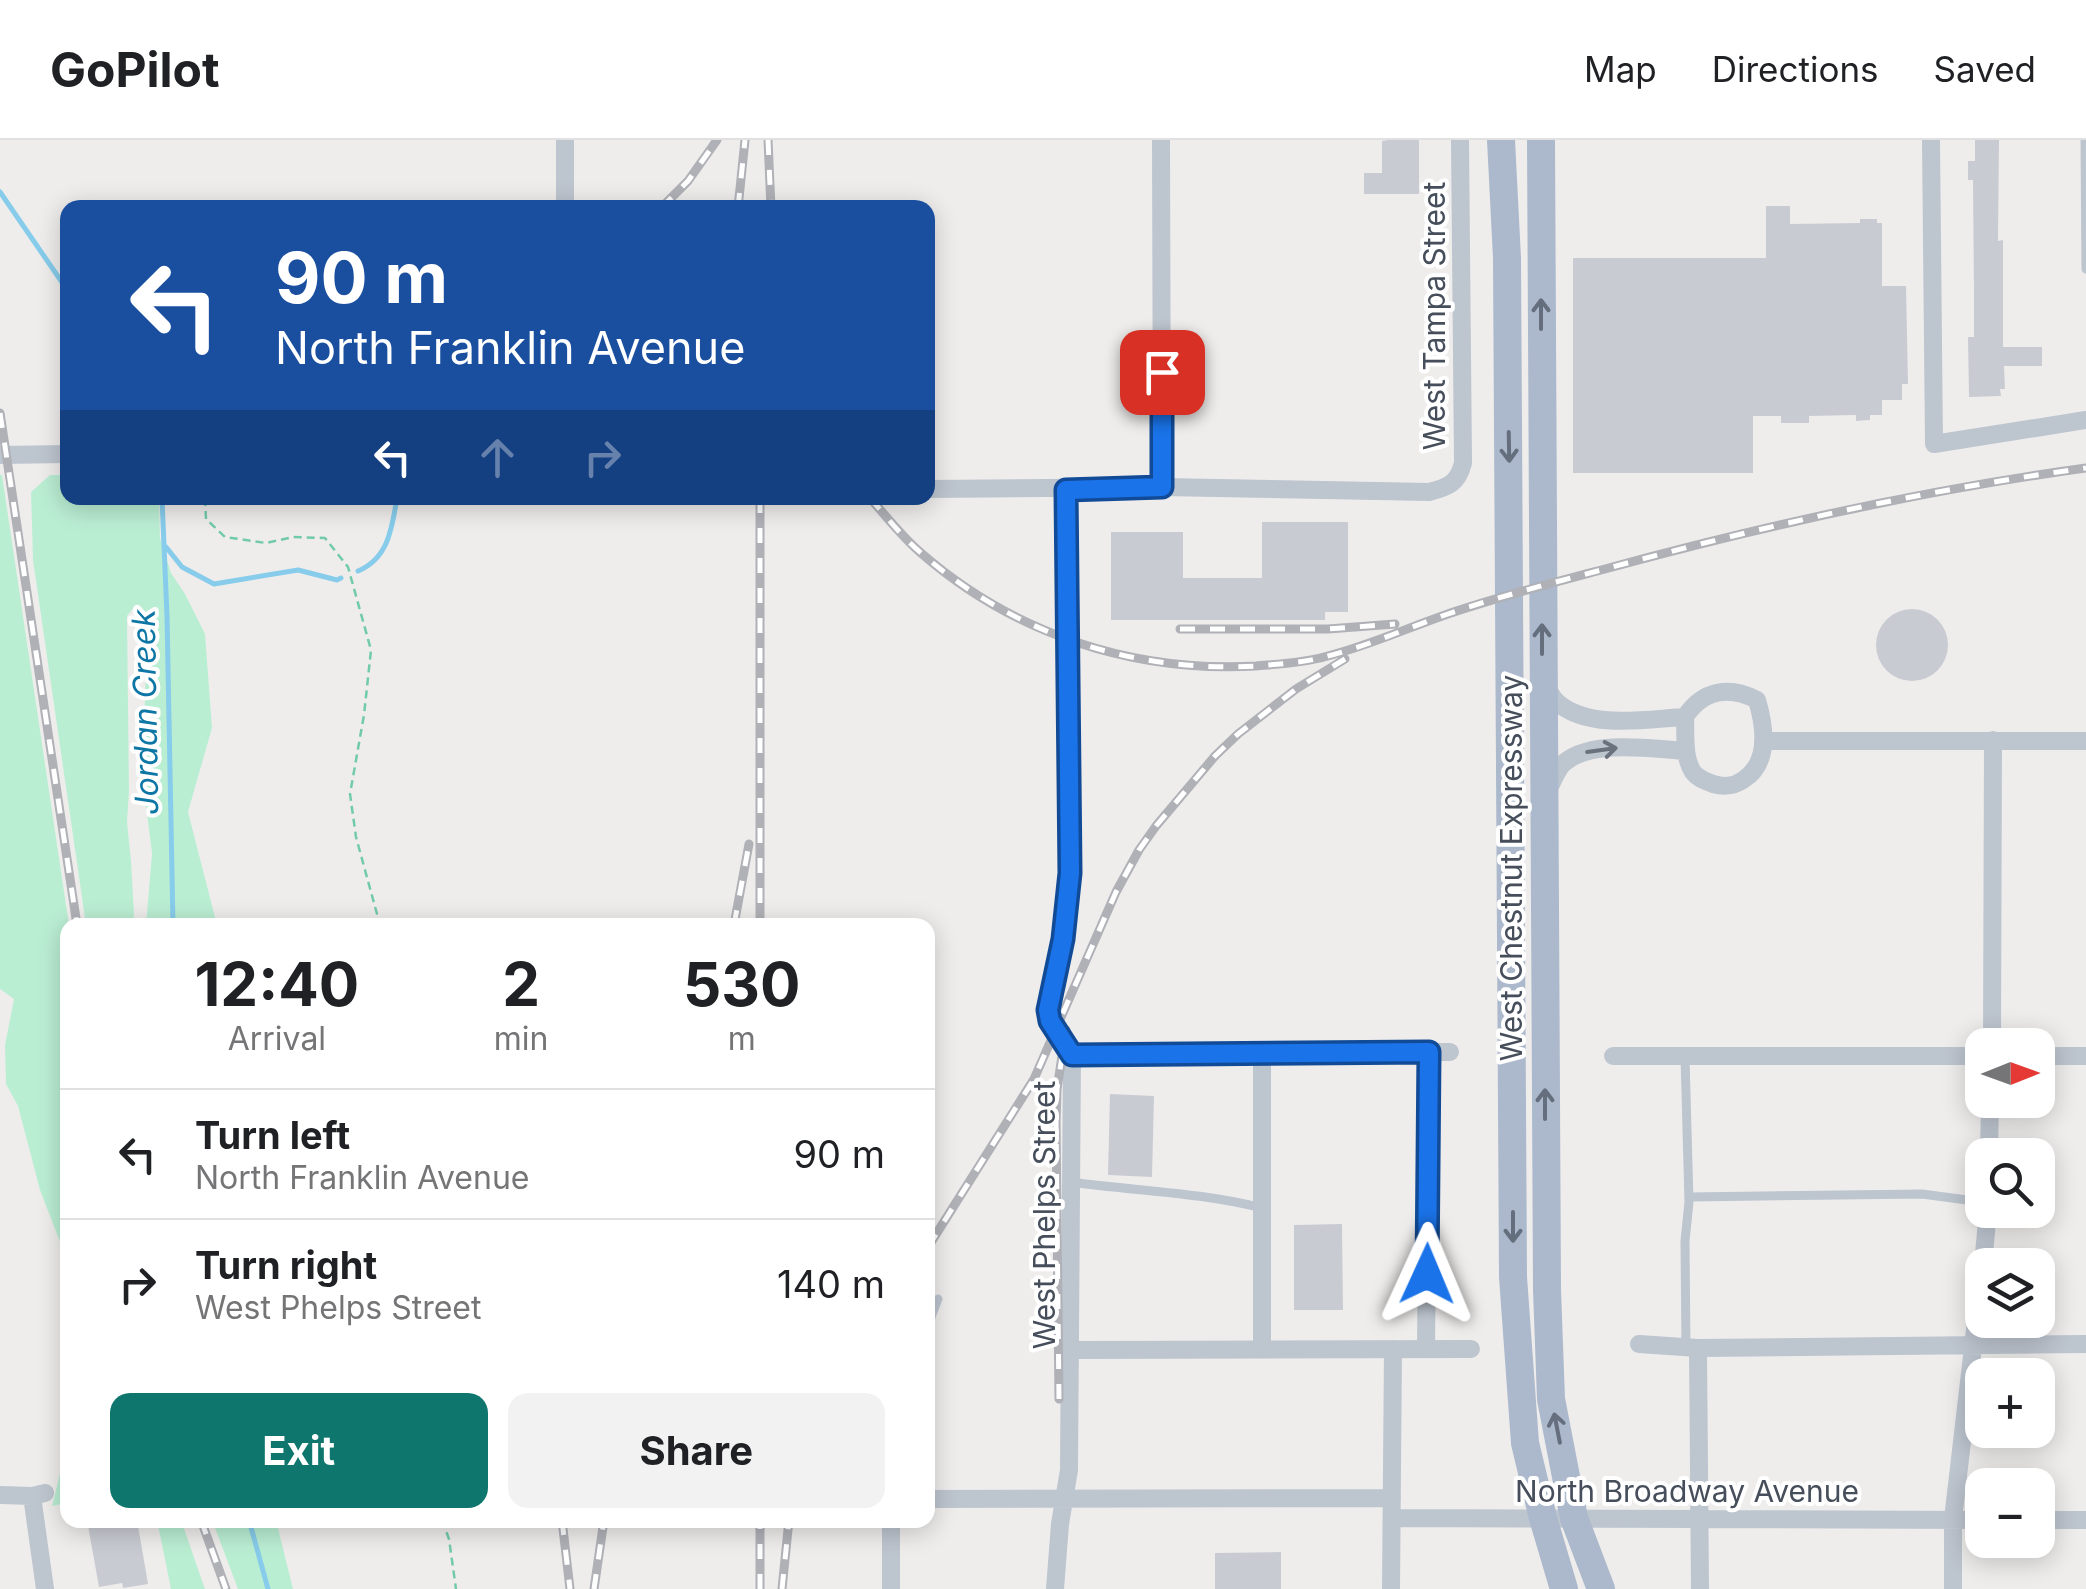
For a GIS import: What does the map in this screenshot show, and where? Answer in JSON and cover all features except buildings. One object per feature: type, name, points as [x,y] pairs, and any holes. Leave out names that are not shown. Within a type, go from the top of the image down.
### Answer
[{"type":"main road","name":"West Chestnut Expressway","points":[[1501,140],[1507,258],[1513,1277],[1525,1443],[1564,1589]]},
{"type":"main road","name":"West Chestnut Expressway","points":[[1540,140],[1546,1290],[1551,1398],[1574,1518],[1601,1589]]},
{"type":"street","points":[[565,140],[565,200]]},
{"type":"street","points":[[935,489],[1162,487],[1161,140]]},
{"type":"street","name":"West Tampa Street","points":[[1162,487],[1429,492],[1449,486],[1460,476],[1460,140]]},
{"type":"street","points":[[1931,140],[1934,444],[2086,420]]},
{"type":"street","points":[[0,455],[60,454]]},
{"type":"street","name":"West Phelps Street","points":[[1054,1589],[1069,1470],[1071,1350],[1072,1055],[1050,1021],[1048,1010],[1063,939],[1070,873],[1066,490]]},
{"type":"street","points":[[1542,680],[1556,702],[1583,718],[1685,718]]},
{"type":"street","points":[[1728,690],[1745,694],[1758,700],[1763,742],[1760,760],[1750,776],[1736,785],[1721,786],[1702,780],[1692,771],[1686,751],[1685,718],[1690,709],[1710,696],[1728,690]]},
{"type":"street","points":[[1992,1028],[1993,740]]},
{"type":"street","points":[[1763,742],[2086,742]]},
{"type":"street","points":[[1543,800],[1563,763],[1583,753],[1605,748],[1686,751]]},
{"type":"street","points":[[1426,1349],[1429,1052]]},
{"type":"street","points":[[1072,1055],[1450,1052]]},
{"type":"street","points":[[1262,1053],[1262,1350]]},
{"type":"street","points":[[1613,1056],[1965,1056]]},
{"type":"street","points":[[2055,1056],[2086,1056]]},
{"type":"street","points":[[1953,1589],[1953,1520],[1976,1338]]},
{"type":"street","points":[[1639,1344],[2086,1344]]},
{"type":"street","points":[[1692,1347],[1700,1589]]},
{"type":"street","points":[[1391,1589],[1392,1349]]},
{"type":"street","points":[[1071,1350],[1471,1349]]},
{"type":"street","points":[[0,1495],[38,1494],[45,1589]]},
{"type":"street","points":[[935,1499],[1392,1498]]},
{"type":"street","name":"North Broadway Avenue","points":[[1392,1518],[1965,1520]]},
{"type":"street","points":[[2055,1520],[2086,1520]]},
{"type":"street","points":[[890,1589],[891,1528]]},
{"type":"lane","points":[[2085,140],[2086,269]]},
{"type":"lane","points":[[1686,1057],[1689,1197],[1685,1241],[1692,1347]]},
{"type":"lane","points":[[1072,1182],[1184,1193],[1262,1208]]},
{"type":"lane","points":[[1689,1197],[1922,1194],[1965,1200]]},
{"type":"lane","points":[[935,1306],[938,1298]]},
{"type":"path","points":[[206,505],[206,519],[225,537],[266,544],[293,538],[325,538],[348,567],[372,650],[350,794],[356,837],[378,918]]},
{"type":"path","points":[[445,1528],[456,1589]]},
{"type":"green space","points":[[2,475],[68,918],[60,918],[60,1242],[40,1190],[18,1106],[6,1084],[5,1045],[14,999],[0,989]]},
{"type":"green space","points":[[50,475],[60,475],[60,505],[159,505],[160,538],[171,573],[205,634],[212,728],[188,812],[215,918],[147,918],[152,853],[143,783],[145,626],[135,606],[127,616],[127,822],[134,918],[85,918],[33,560],[31,492]]},
{"type":"green space","points":[[60,1474],[60,1504],[52,1506]]},
{"type":"green space","points":[[159,1528],[184,1528],[205,1589],[171,1589]]},
{"type":"green space","points":[[215,1528],[278,1528],[293,1589],[238,1589]]},
{"type":"waterway","name":"Jordan Creek","points":[[0,192],[60,279]]},
{"type":"waterway","name":"Jordan Creek","points":[[162,505],[173,918]]},
{"type":"waterway","points":[[358,571],[383,550],[396,505]]},
{"type":"waterway","points":[[166,547],[182,567],[214,584],[298,570],[341,578]]},
{"type":"waterway","name":"Jordan Creek","points":[[251,1528],[268,1589]]},
{"type":"railway","points":[[669,200],[717,140]]},
{"type":"railway","points":[[739,200],[745,140]]},
{"type":"railway","points":[[768,140],[771,200]]},
{"type":"railway","points":[[0,413],[76,918]]},
{"type":"railway","points":[[876,505],[914,547],[957,581],[1035,626],[1120,655],[1165,663],[1256,666],[1339,653],[1484,602],[1724,538],[1904,498],[2086,468]]},
{"type":"railway","points":[[760,505],[760,918]]},
{"type":"railway","points":[[1180,629],[1328,629],[1395,624]]},
{"type":"railway","points":[[935,1236],[1034,1079],[1116,892],[1156,826],[1238,734],[1296,689],[1345,659]]},
{"type":"railway","points":[[735,918],[749,844]]},
{"type":"railway","points":[[1059,1399],[1056,1122],[1066,1030]]},
{"type":"railway","points":[[204,1528],[226,1589]]},
{"type":"railway","points":[[563,1528],[570,1589]]},
{"type":"railway","points":[[594,1589],[603,1528]]},
{"type":"railway","points":[[760,1528],[760,1589]]},
{"type":"railway","points":[[782,1589],[788,1528]]},
{"type":"route","points":[[1162,372],[1162,487],[1066,490],[1070,873],[1063,939],[1050,994],[1050,1021],[1072,1055],[1429,1052],[1427,1274]]}]
